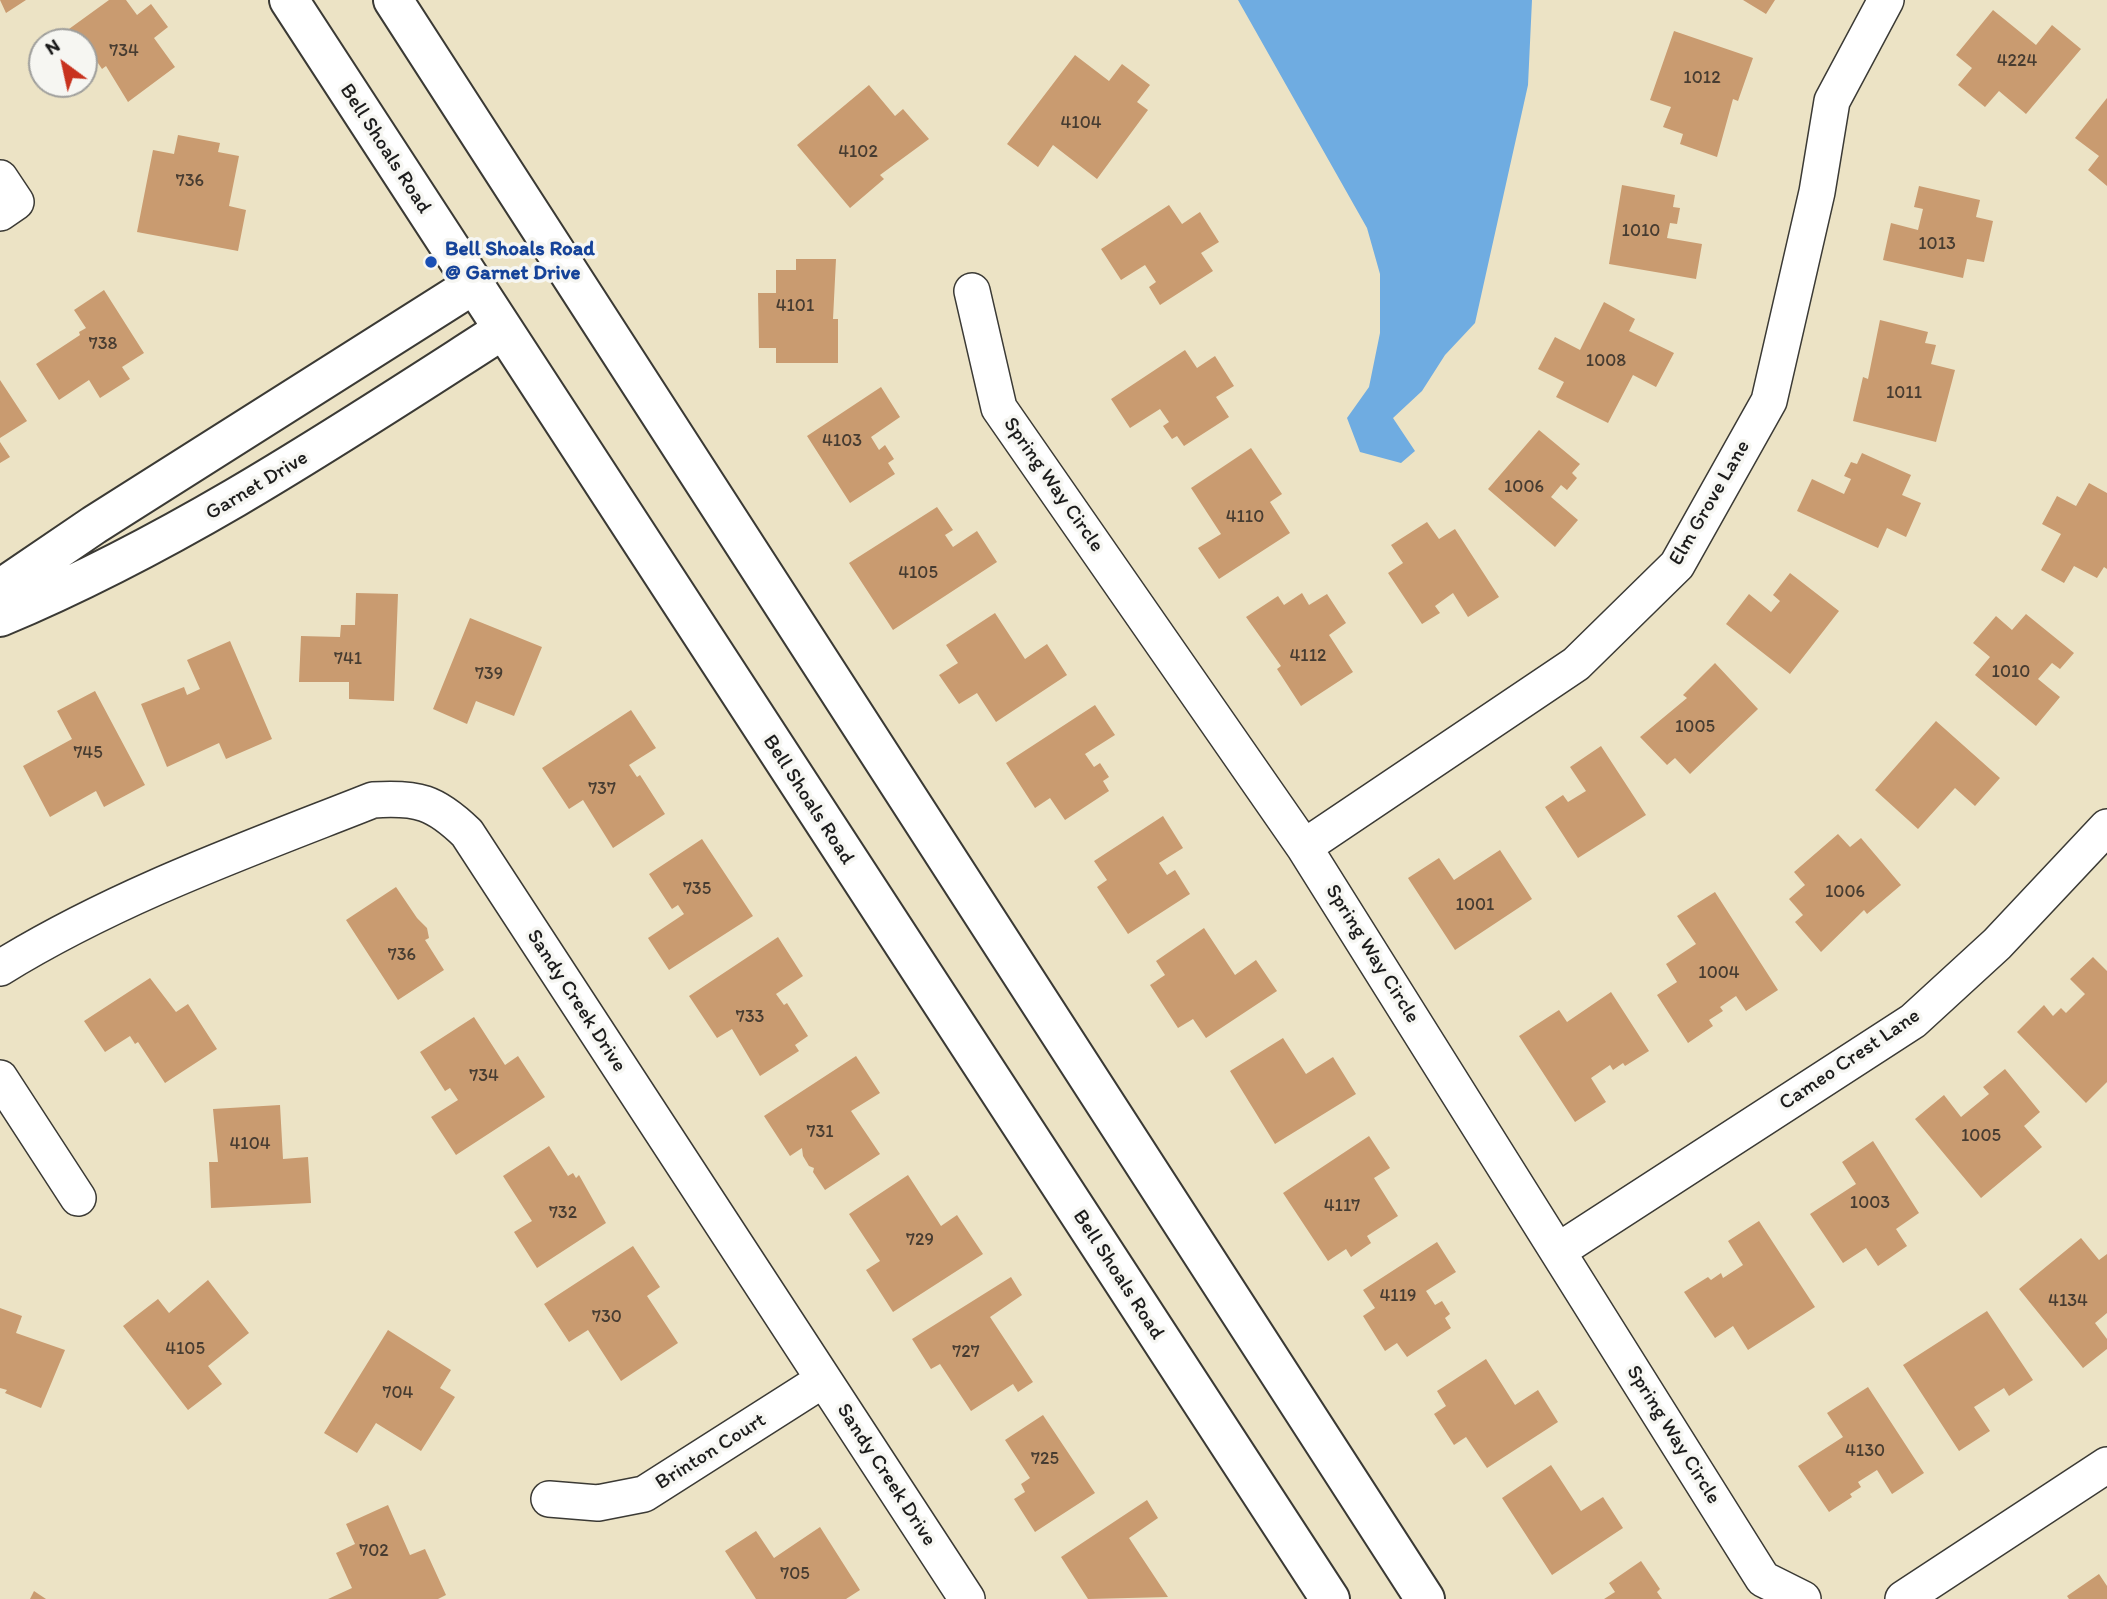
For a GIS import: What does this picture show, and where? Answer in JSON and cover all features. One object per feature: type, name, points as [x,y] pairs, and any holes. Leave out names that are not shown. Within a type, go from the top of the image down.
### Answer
[{"type":"main road","name":"Bell Shoals Road","points":[[289,0],[501,331],[1329,1599]]},
{"type":"main road","points":[[393,0],[1425,1599]]},
{"type":"main road","points":[[0,589],[94,525],[473,285]]},
{"type":"main road","name":"Garnet Drive","points":[[0,617],[195,523],[281,473],[501,331]]},
{"type":"street","name":"Elm Grove Lane","points":[[1304,847],[1576,664],[1677,565],[1769,401],[1817,191],[1832,101],[1886,0]]},
{"type":"street","points":[[0,178],[16,202],[0,213]]},
{"type":"street","name":"Spring Way Circle","points":[[972,291],[999,408],[1304,847],[1763,1579],[1803,1599]]},
{"type":"street","name":"Sandy Creek Drive","points":[[0,968],[73,926],[132,897],[373,800],[400,798],[427,802],[449,816],[467,833],[967,1599]]},
{"type":"street","name":"Cameo Crest Lane","points":[[1558,1251],[1913,1021],[1997,944],[2107,827]]},
{"type":"street","points":[[0,1078],[78,1198]]},
{"type":"street","name":"Brinton Court","points":[[549,1499],[598,1503],[645,1494],[823,1380]]},
{"type":"street","points":[[1903,1599],[2107,1465]]},
{"type":"water","points":[[1238,0],[1532,0],[1528,85],[1475,323],[1445,355],[1422,391],[1393,418],[1415,451],[1401,463],[1360,452],[1347,418],[1369,387],[1380,333],[1380,274],[1367,228]]},
{"type":"building","points":[[0,0],[26,0],[6,13]]},
{"type":"building","points":[[109,0],[126,0],[137,15],[151,4],[168,27],[154,38],[175,67],[128,102],[106,66],[102,69],[98,63],[98,28],[70,28]]},
{"type":"building","points":[[1743,0],[1775,0],[1766,14]]},
{"type":"building","points":[[1993,10],[2036,45],[2052,25],[2081,49],[2026,114],[1999,91],[1985,107],[1958,85],[1972,68],[1956,55]]},
{"type":"building","points":[[1674,31],[1753,58],[1738,101],[1733,99],[1717,157],[1680,144],[1683,134],[1663,127],[1671,107],[1650,100]]},
{"type":"building","points":[[1075,55],[1109,81],[1122,64],[1150,85],[1137,102],[1148,110],[1097,179],[1053,145],[1038,167],[1007,144]]},
{"type":"building","points":[[869,85],[895,116],[903,109],[929,139],[880,175],[884,179],[850,208],[797,145]]},
{"type":"building","points":[[2107,98],[2107,186],[2088,170],[2099,156],[2075,138]]},
{"type":"building","points":[[178,135],[220,143],[218,152],[239,156],[229,206],[246,210],[238,251],[137,232],[153,150],[174,154]]},
{"type":"building","points":[[1622,185],[1675,195],[1673,207],[1680,208],[1677,224],[1670,223],[1667,238],[1702,244],[1696,279],[1609,264]]},
{"type":"building","points":[[1919,186],[1980,200],[1976,217],[1993,221],[1984,262],[1967,259],[1963,278],[1883,260],[1891,223],[1918,230],[1923,209],[1914,207]]},
{"type":"building","points":[[1169,205],[1182,224],[1200,212],[1219,242],[1201,253],[1213,271],[1160,305],[1149,287],[1156,282],[1145,265],[1121,280],[1101,249]]},
{"type":"building","points":[[796,259],[836,259],[833,319],[838,319],[838,363],[776,363],[776,348],[759,348],[758,293],[776,293],[776,270],[796,270]]},
{"type":"building","points":[[104,290],[144,353],[122,367],[130,379],[100,398],[89,380],[59,400],[36,364],[80,335],[79,332],[86,328],[74,310]]},
{"type":"building","points":[[1604,302],[1635,319],[1629,331],[1674,353],[1656,387],[1633,375],[1608,423],[1556,397],[1564,382],[1538,369],[1555,337],[1580,350]]},
{"type":"building","points":[[1880,320],[1928,332],[1925,343],[1936,345],[1931,364],[1955,370],[1936,442],[1853,421],[1863,377],[1868,379]]},
{"type":"building","points":[[1185,350],[1197,368],[1215,356],[1234,386],[1216,397],[1229,417],[1184,446],[1177,436],[1172,439],[1163,426],[1169,422],[1160,409],[1130,428],[1111,399]]},
{"type":"building","points":[[0,380],[27,421],[0,438]]},
{"type":"building","points":[[881,387],[900,417],[871,437],[879,450],[885,445],[894,459],[888,463],[895,474],[850,503],[807,436]]},
{"type":"building","points":[[1539,430],[1580,464],[1572,473],[1577,478],[1567,490],[1561,485],[1551,497],[1578,520],[1555,547],[1488,489]]},
{"type":"building","points":[[0,442],[10,457],[0,463]]},
{"type":"building","points":[[1251,448],[1282,494],[1270,502],[1290,533],[1219,579],[1198,548],[1221,534],[1191,488]]},
{"type":"building","points":[[1862,453],[1911,475],[1902,495],[1921,503],[1906,537],[1887,528],[1878,548],[1797,511],[1812,479],[1844,494],[1851,479],[1844,476],[1851,462],[1857,464]]},
{"type":"building","points":[[2089,483],[2107,493],[2107,569],[2104,567],[2097,578],[2074,566],[2064,583],[2041,570],[2061,534],[2042,524],[2057,496],[2076,506]]},
{"type":"building","points":[[937,507],[953,530],[945,535],[953,547],[977,531],[997,562],[893,630],[849,563]]},
{"type":"building","points":[[1427,522],[1439,539],[1455,529],[1499,597],[1468,617],[1453,593],[1435,606],[1440,613],[1422,624],[1388,573],[1403,563],[1391,545]]},
{"type":"building","points":[[1790,573],[1839,611],[1790,674],[1726,624],[1749,594],[1771,612],[1780,601],[1773,595]]},
{"type":"building","points":[[356,593],[398,594],[394,701],[349,699],[349,682],[299,682],[301,636],[340,637],[341,625],[355,625]]},
{"type":"building","points":[[1302,593],[1309,605],[1327,594],[1346,623],[1329,635],[1353,672],[1301,706],[1277,669],[1281,666],[1246,617],[1278,596],[1284,605]]},
{"type":"building","points":[[995,613],[1025,659],[1047,644],[1067,675],[996,722],[977,693],[959,704],[939,675],[958,663],[946,645]]},
{"type":"building","points":[[2026,614],[2074,653],[2060,669],[2052,663],[2038,679],[2060,697],[2036,726],[1975,675],[1990,657],[1973,643],[1996,616],[2012,630]]},
{"type":"building","points":[[470,618],[542,647],[514,716],[476,701],[467,724],[433,709]]},
{"type":"building","points":[[230,641],[272,739],[226,759],[219,743],[167,767],[141,704],[184,687],[187,695],[200,689],[187,660]]},
{"type":"building","points":[[1715,663],[1758,709],[1690,774],[1675,758],[1667,765],[1640,737],[1687,698],[1683,695]]},
{"type":"building","points":[[95,691],[145,785],[104,807],[96,791],[50,817],[23,766],[72,739],[57,711]]},
{"type":"building","points":[[1095,705],[1115,735],[1085,754],[1094,767],[1100,763],[1109,777],[1103,781],[1109,791],[1065,820],[1050,798],[1035,808],[1006,763]]},
{"type":"building","points":[[631,710],[656,748],[629,765],[637,777],[640,775],[665,814],[613,848],[583,800],[569,809],[542,768]]},
{"type":"building","points":[[1936,721],[2000,778],[1975,806],[1955,788],[1918,829],[1875,790]]},
{"type":"building","points":[[1601,746],[1646,815],[1578,858],[1545,807],[1563,795],[1568,802],[1586,791],[1570,767]]},
{"type":"building","points":[[1163,816],[1183,848],[1159,863],[1167,875],[1175,870],[1190,894],[1128,934],[1097,887],[1107,880],[1094,861]]},
{"type":"building","points":[[1838,834],[1850,847],[1861,838],[1901,885],[1867,914],[1864,910],[1821,952],[1795,922],[1803,915],[1789,899],[1805,885],[1794,872]]},
{"type":"building","points":[[702,839],[753,916],[669,970],[648,938],[684,914],[678,905],[672,909],[649,874]]},
{"type":"building","points":[[1500,850],[1532,899],[1455,950],[1408,878],[1439,858],[1454,880]]},
{"type":"building","points":[[396,887],[427,928],[429,938],[425,940],[444,970],[398,1000],[346,920]]},
{"type":"building","points":[[1715,892],[1778,990],[1746,1011],[1736,996],[1720,1007],[1723,1011],[1709,1020],[1713,1026],[1688,1043],[1657,995],[1677,982],[1666,964],[1696,944],[1677,916]]},
{"type":"building","points":[[1204,928],[1235,975],[1256,960],[1277,991],[1206,1038],[1193,1019],[1178,1028],[1150,985],[1165,975],[1156,961]]},
{"type":"building","points":[[778,937],[803,976],[776,994],[784,1005],[787,1003],[808,1036],[795,1045],[799,1051],[760,1076],[732,1029],[717,1038],[689,996]]},
{"type":"building","points":[[2093,957],[2107,971],[2107,1082],[2086,1103],[2017,1032],[2044,1005],[2053,1016],[2061,1008],[2066,1013],[2085,994],[2070,979]]},
{"type":"building","points":[[150,978],[176,1012],[188,1004],[217,1049],[165,1083],[138,1042],[135,1044],[130,1036],[105,1052],[84,1021]]},
{"type":"building","points":[[1611,992],[1649,1051],[1625,1066],[1623,1063],[1613,1070],[1610,1065],[1591,1078],[1606,1102],[1575,1122],[1519,1036],[1559,1010],[1567,1022]]},
{"type":"building","points":[[474,1017],[505,1065],[518,1056],[545,1097],[456,1155],[431,1117],[458,1100],[450,1088],[445,1091],[420,1052]]},
{"type":"building","points":[[1283,1038],[1306,1074],[1333,1057],[1356,1094],[1275,1144],[1230,1071]]},
{"type":"building","points":[[856,1056],[880,1093],[851,1111],[880,1154],[825,1190],[813,1172],[814,1168],[809,1166],[803,1156],[802,1148],[790,1156],[764,1116]]},
{"type":"building","points":[[2005,1069],[2040,1112],[2024,1126],[2042,1147],[1981,1198],[1915,1119],[1944,1095],[1961,1117],[1989,1094],[1983,1087]]},
{"type":"building","points":[[280,1105],[283,1159],[308,1157],[311,1203],[211,1208],[209,1162],[218,1162],[213,1109]]},
{"type":"building","points":[[1369,1136],[1390,1168],[1374,1178],[1398,1216],[1367,1236],[1371,1243],[1351,1257],[1346,1249],[1328,1261],[1283,1193]]},
{"type":"building","points":[[1873,1141],[1919,1213],[1896,1229],[1907,1246],[1878,1266],[1866,1248],[1843,1263],[1810,1214],[1856,1184],[1842,1162]]},
{"type":"building","points":[[549,1146],[568,1176],[573,1173],[576,1178],[579,1175],[606,1223],[537,1268],[514,1232],[532,1221],[503,1176]]},
{"type":"building","points":[[908,1175],[941,1226],[957,1215],[983,1254],[893,1312],[866,1270],[880,1261],[849,1214]]},
{"type":"building","points":[[1759,1221],[1815,1307],[1748,1350],[1733,1326],[1715,1338],[1684,1292],[1708,1277],[1711,1280],[1721,1273],[1723,1278],[1743,1265],[1728,1241]]},
{"type":"building","points":[[2081,1238],[2099,1260],[2107,1254],[2107,1313],[2095,1323],[2107,1339],[2107,1349],[2083,1368],[2019,1289]]},
{"type":"building","points":[[1437,1242],[1456,1272],[1426,1291],[1435,1305],[1442,1301],[1450,1314],[1445,1318],[1451,1328],[1407,1357],[1397,1343],[1385,1351],[1363,1316],[1375,1308],[1363,1290]]},
{"type":"building","points":[[633,1246],[660,1287],[647,1296],[678,1343],[621,1381],[588,1330],[569,1342],[544,1304]]},
{"type":"building","points":[[1011,1277],[1022,1295],[990,1317],[1033,1382],[1018,1392],[1013,1384],[971,1411],[940,1364],[931,1369],[912,1339]]},
{"type":"building","points":[[208,1280],[249,1333],[208,1366],[222,1384],[188,1410],[123,1326],[158,1299],[169,1313]]},
{"type":"building","points":[[0,1308],[22,1316],[16,1333],[65,1350],[41,1408],[5,1393],[7,1390],[0,1388]]},
{"type":"building","points":[[1987,1311],[2033,1380],[2009,1396],[2004,1388],[1974,1407],[1990,1431],[1959,1451],[1903,1365]]},
{"type":"building","points":[[388,1330],[451,1370],[440,1388],[455,1397],[421,1451],[376,1423],[357,1453],[324,1433]]},
{"type":"building","points":[[1486,1359],[1515,1405],[1538,1390],[1558,1422],[1487,1468],[1466,1437],[1454,1445],[1434,1414],[1446,1406],[1437,1391]]},
{"type":"building","points":[[1868,1387],[1924,1473],[1892,1494],[1877,1470],[1858,1482],[1861,1487],[1850,1494],[1852,1497],[1829,1512],[1798,1466],[1843,1437],[1827,1413]]},
{"type":"building","points":[[1043,1415],[1095,1493],[1035,1532],[1014,1499],[1025,1492],[1021,1484],[1030,1478],[1005,1440]]},
{"type":"building","points":[[1551,1465],[1581,1511],[1603,1497],[1623,1528],[1552,1575],[1502,1498]]},
{"type":"building","points":[[1147,1500],[1158,1518],[1129,1538],[1168,1597],[1088,1599],[1061,1557]]},
{"type":"building","points":[[388,1505],[410,1555],[425,1549],[446,1595],[438,1599],[328,1599],[352,1588],[336,1553],[355,1544],[346,1524]]},
{"type":"building","points":[[820,1527],[860,1590],[846,1599],[756,1599],[725,1551],[756,1531],[774,1558]]},
{"type":"building","points":[[1641,1561],[1660,1589],[1657,1592],[1662,1599],[1604,1599],[1615,1592],[1609,1583]]},
{"type":"building","points":[[2099,1574],[2107,1586],[2107,1599],[2069,1599],[2067,1596]]},
{"type":"building","points":[[34,1591],[46,1599],[30,1599]]},
{"type":"place","name":"Bell Shoals Road @ Garnet Drive","points":[[431,262]]}]
